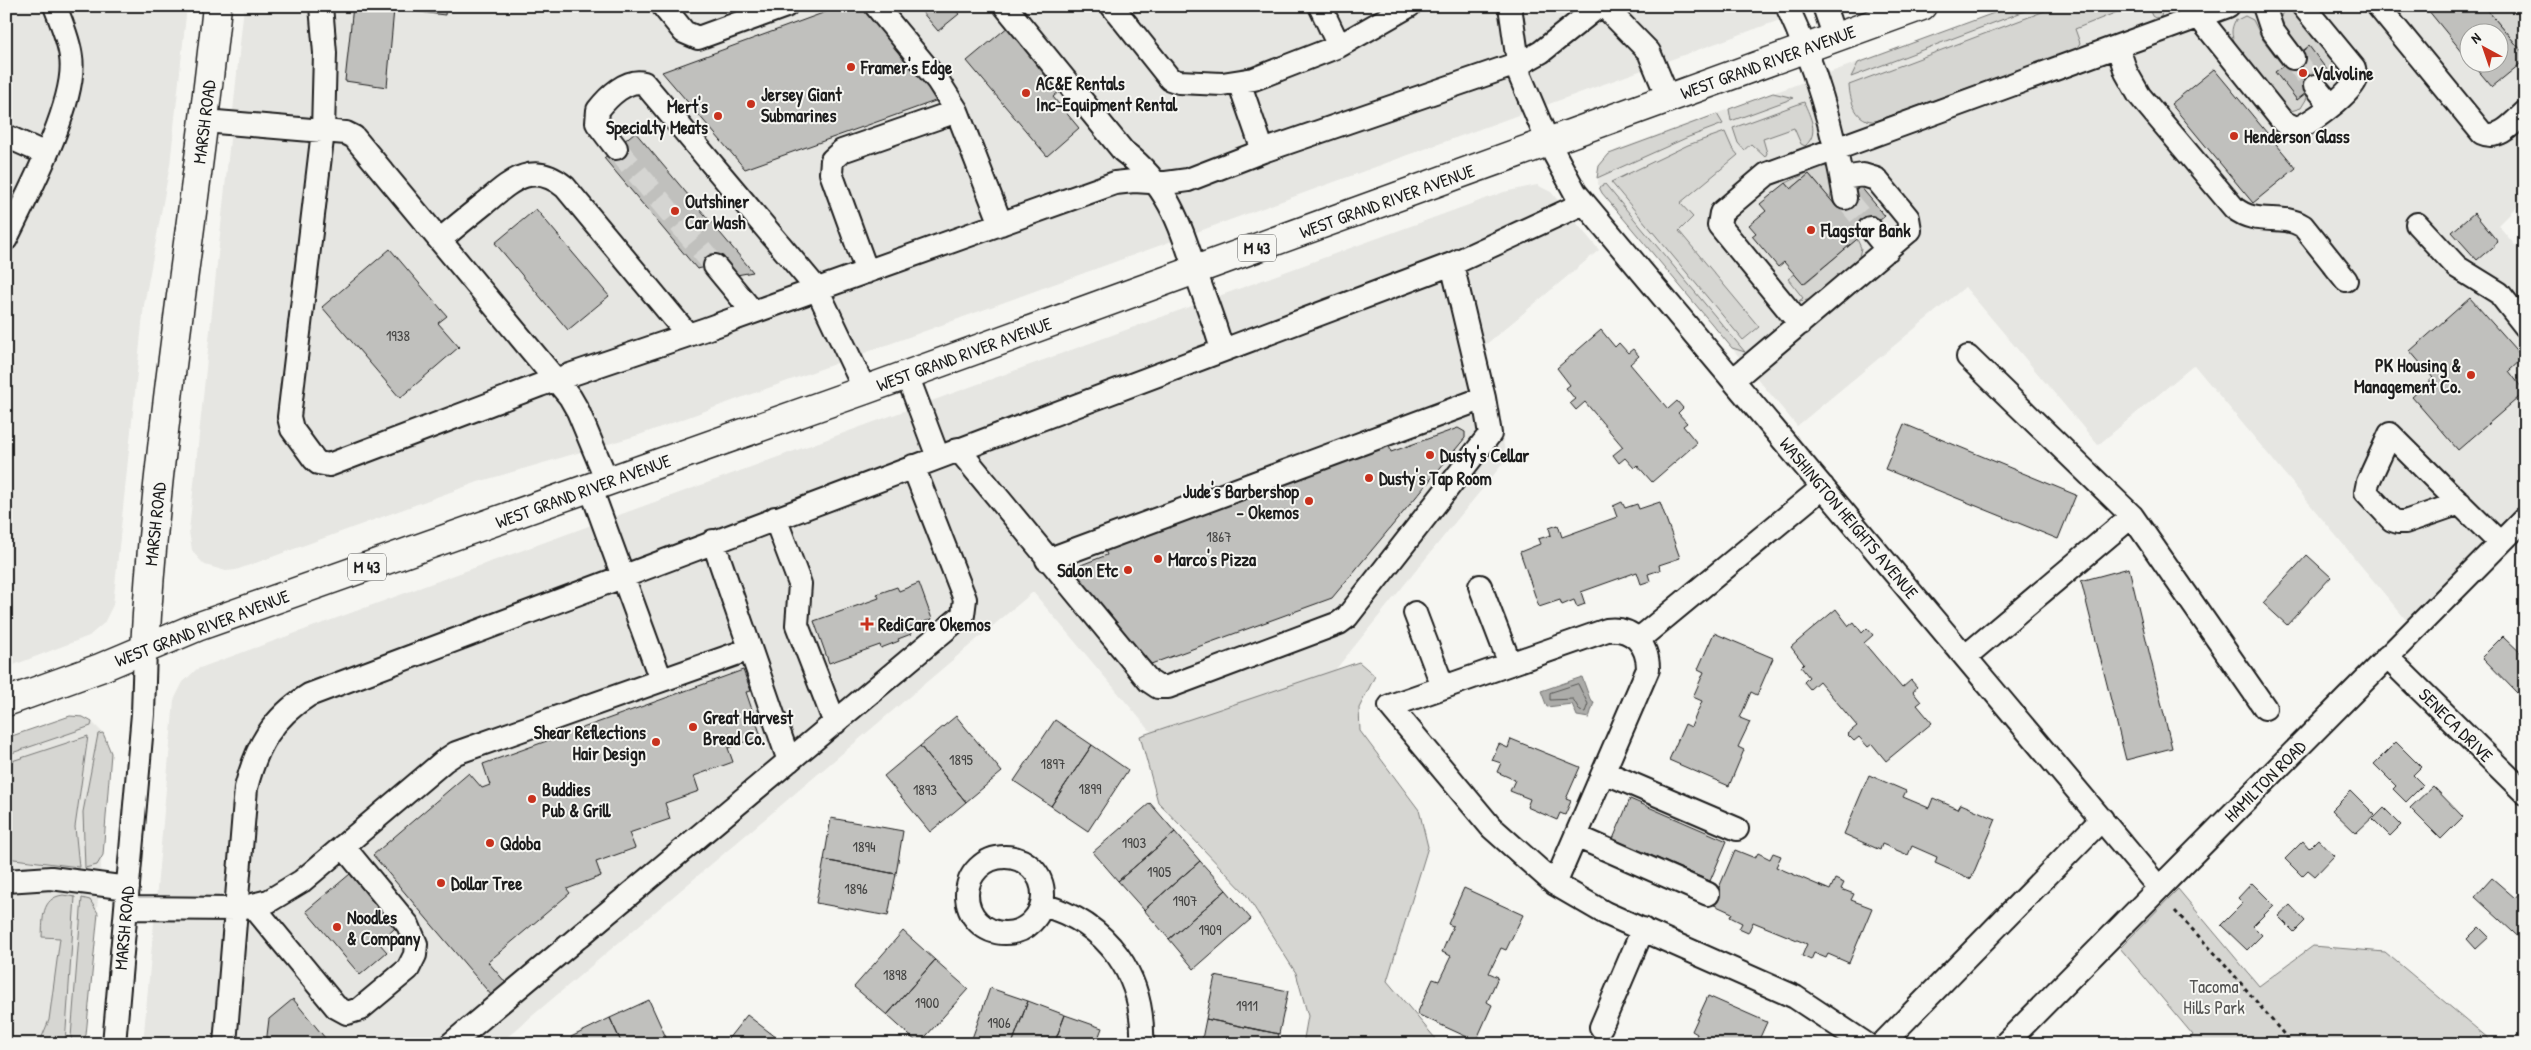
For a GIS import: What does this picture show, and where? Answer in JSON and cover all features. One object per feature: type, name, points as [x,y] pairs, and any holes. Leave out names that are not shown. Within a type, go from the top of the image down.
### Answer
[{"type":"main road","name":"MARSH ROAD","points":[[145,649],[148,592],[174,343],[205,122],[217,6]]},
{"type":"main road","name":"WEST GRAND RIVER AVENUE","points":[[6,702],[100,668],[197,627],[599,486],[1922,6]]},
{"type":"street","points":[[6,240],[46,154],[65,102],[72,58],[55,6]]},
{"type":"street","points":[[321,6],[325,53],[323,132],[289,417],[292,429],[314,459],[324,465],[334,464],[556,380],[867,272],[1115,182],[1134,180],[1155,183],[1188,180],[1263,151],[1518,64],[1541,52],[1599,6]]},
{"type":"street","points":[[663,6],[684,32],[698,38],[786,6]]},
{"type":"street","points":[[876,6],[938,82],[957,111],[1001,224]]},
{"type":"street","points":[[1005,6],[1123,151],[1143,168],[1176,213],[1222,350]]},
{"type":"street","points":[[1112,6],[1170,79],[1188,82],[1239,82],[1254,79],[1339,46],[1409,6]]},
{"type":"street","points":[[1320,6],[1339,46]]},
{"type":"street","name":"WASHINGTON HEIGHTS AVENUE","points":[[1510,6],[1518,64],[1524,88],[1548,142],[1575,192],[2159,888]]},
{"type":"street","points":[[1604,6],[1649,52],[1668,98]]},
{"type":"street","points":[[1733,380],[1910,230],[1908,218],[1876,179],[1863,175],[1844,188],[1837,147],[1807,48],[1787,6]]},
{"type":"street","points":[[1824,6],[1835,38]]},
{"type":"street","points":[[1800,324],[1721,229],[1719,217],[1724,209],[1767,174],[1837,147],[2118,48],[2192,14],[2228,6]]},
{"type":"street","points":[[2264,6],[2272,30],[2293,58]]},
{"type":"street","points":[[2192,14],[2289,126],[2296,128],[2305,126],[2354,86],[2356,73],[2303,6]]},
{"type":"street","points":[[2378,6],[2482,133],[2492,136],[2499,134],[2525,112]]},
{"type":"street","points":[[2118,48],[2126,72],[2139,94],[2234,208],[2250,218],[2282,219],[2296,222],[2302,226],[2346,280]]},
{"type":"street","points":[[616,148],[597,122],[598,110],[625,85],[638,81],[644,83],[817,289],[865,390]]},
{"type":"street","points":[[1239,82],[1263,151]]},
{"type":"street","points":[[2315,86],[2330,105]]},
{"type":"street","points":[[867,272],[831,173],[832,160],[842,152],[957,111]]},
{"type":"street","points":[[205,122],[346,133],[358,140],[556,380],[578,410],[622,575],[661,680]]},
{"type":"street","points":[[6,136],[46,154]]},
{"type":"street","points":[[440,240],[508,183],[525,175],[546,176],[565,187],[688,335]]},
{"type":"street","points":[[225,1044],[245,908],[246,788],[252,766],[263,739],[282,714],[309,695],[622,575],[1452,264],[1584,203]]},
{"type":"street","points":[[2417,224],[2456,267],[2499,292],[2525,326]]},
{"type":"street","points":[[1870,228],[1888,250]]},
{"type":"street","points":[[907,375],[948,453],[1047,560],[1149,681],[1158,687],[1168,687],[1345,620],[1486,441],[1490,430],[1484,398],[1452,264]]},
{"type":"street","points":[[714,266],[753,312]]},
{"type":"street","points":[[1968,357],[2132,516],[2265,708]]},
{"type":"street","points":[[1047,560],[1484,398]]},
{"type":"street","points":[[451,1044],[960,618],[965,610],[965,599],[913,466]]},
{"type":"street","points":[[1638,639],[1823,487]]},
{"type":"street","points":[[2460,503],[2500,543]]},
{"type":"street","points":[[1966,656],[2132,516]]},
{"type":"street","points":[[775,518],[800,584],[797,625],[835,723]]},
{"type":"street","name":"HAMILTON ROAD","points":[[2005,1044],[2525,518]]},
{"type":"street","points":[[713,541],[789,761]]},
{"type":"street","points":[[1480,586],[1510,664]]},
{"type":"street","points":[[1415,613],[1444,688]]},
{"type":"street","points":[[1555,884],[1648,669],[1648,658],[1638,639],[1624,630],[1607,630],[1390,706],[1492,827],[1555,884],[1605,913],[1795,997],[1866,1044]]},
{"type":"street","name":"MARSH ROAD","points":[[111,1042],[127,898],[143,714],[145,649]]},
{"type":"street","points":[[6,881],[51,878],[127,898],[245,908],[286,892],[444,761],[456,754],[750,649]]},
{"type":"street","name":"SENECA DRIVE","points":[[2387,657],[2525,793]]},
{"type":"street","points":[[1604,772],[1737,829]]},
{"type":"street","points":[[1882,1044],[2102,819]]},
{"type":"street","points":[[1576,836],[1708,894]]},
{"type":"street","points":[[245,908],[341,1011],[354,1013],[360,1010],[404,973],[413,960],[416,950],[412,930],[343,846]]},
{"type":"street","points":[[1042,905],[1072,915],[1088,924],[1114,950],[1138,995],[1141,1011],[1142,1044]]},
{"type":"street","points":[[1602,1027],[1643,929]]},
{"type":"path","points":[[2175,911],[2223,962],[2292,1044]]},
{"type":"shaded area","points":[[6,6],[187,6],[170,165],[144,305],[113,605],[104,623],[89,636],[6,668]]},
{"type":"shaded area","points":[[244,6],[1818,6],[639,435],[478,482],[236,570],[226,571],[205,565],[198,558],[192,550],[189,531]]},
{"type":"shaded area","points":[[2013,6],[2525,6],[2525,198],[2498,225],[2525,257],[2525,501],[2407,621],[2194,365],[2098,445],[1965,287],[1797,426],[1602,193],[1598,184],[1599,166],[1603,159],[1616,150]]},
{"type":"shaded area","points":[[1537,185],[1551,192],[1599,250],[1484,346],[1505,451],[1504,462],[1310,701],[1217,810],[1033,592],[499,1044],[143,1044],[174,700],[183,682],[197,669],[1504,192]]},
{"type":"shaded area","points":[[70,716],[83,717],[92,722],[103,733],[111,753],[85,1044],[6,1044],[6,738]]},
{"type":"green space","points":[[2013,6],[2038,6],[1851,77],[1858,63]]},
{"type":"green space","points":[[2058,6],[2132,6],[2075,29],[2080,43],[2076,49],[1876,121],[1869,121],[1863,118],[1855,110],[1849,85]]},
{"type":"green space","points":[[2148,6],[2163,6],[2161,17],[2155,18],[2152,16]]},
{"type":"green space","points":[[2286,6],[2293,6],[2342,69],[2339,77],[2333,78],[2302,49],[2288,31],[2281,16]]},
{"type":"green space","points":[[2484,6],[2514,6],[2525,21],[2525,55],[2508,35],[2508,22],[2497,22]]},
{"type":"green space","points":[[2245,16],[2253,20],[2263,40],[2283,66],[2276,72],[2297,100],[2306,93],[2307,98],[2301,108],[2291,111],[2283,106],[2235,43],[2232,32],[2235,21]]},
{"type":"green space","points":[[1773,93],[1794,98],[1731,121],[1729,109]]},
{"type":"green space","points":[[1804,102],[1813,130],[1810,141],[1805,146],[1801,144],[1794,128],[1763,139],[1767,153],[1765,157],[1751,144],[1744,150],[1738,143],[1733,128]]},
{"type":"green space","points":[[1717,114],[1723,124],[1686,138],[1597,178],[1599,166],[1609,154]]},
{"type":"green space","points":[[1725,132],[1732,148],[1738,155],[1680,203],[1693,217],[1679,231],[1759,327],[1743,340],[1611,182],[1688,145]]},
{"type":"green space","points":[[1822,166],[1830,168],[1835,174],[1830,199],[1809,174],[1791,189],[1786,183]]},
{"type":"green space","points":[[1605,184],[1745,352],[1732,348],[1602,193],[1599,187]]},
{"type":"green space","points":[[1857,239],[1861,248],[1859,257],[1809,300],[1799,301],[1803,298],[1788,279],[1795,274],[1804,284]]},
{"type":"green space","points":[[1359,662],[1375,676],[1359,708],[1360,731],[1419,810],[1428,847],[1387,981],[1440,1044],[1303,1044],[1308,1016],[1296,973],[1245,893],[1158,802],[1140,736]]},
{"type":"green space","points":[[70,716],[83,717],[92,722],[91,726],[6,755],[6,738]]},
{"type":"green space","points":[[103,733],[111,753],[103,855],[97,865],[85,868],[83,812],[98,734]]},
{"type":"green space","points":[[88,736],[75,827],[79,867],[6,858],[6,763]]},
{"type":"green space","name":"Tacoma Hills Park","points":[[2178,889],[2259,986],[2313,946],[2385,952],[2495,1044],[2192,1044],[2191,1037],[2193,1035],[2120,948]]},
{"type":"green space","points":[[63,895],[75,897],[65,1044],[39,1044],[49,1020],[60,938],[42,937],[43,917],[51,900]]},
{"type":"green space","points":[[82,898],[90,900],[98,913],[86,1035],[78,1044],[73,1044],[71,1037]]},
{"type":"water","points":[[1582,677],[1590,699],[1594,702],[1589,718],[1577,716],[1572,704],[1547,707],[1541,691]]},
{"type":"building","points":[[353,6],[446,6],[445,15],[394,9],[387,87],[345,81]]},
{"type":"building","points":[[842,6],[861,6],[938,100],[745,169],[662,72]]},
{"type":"building","points":[[917,6],[952,6],[959,14],[938,31]]},
{"type":"building","points":[[2433,6],[2484,6],[2497,22],[2458,22],[2458,47],[2428,10]]},
{"type":"building","name":"AC&E Rentals Inc-Equipment Rental","points":[[1009,26],[1022,47],[1024,45],[1062,89],[1053,97],[1079,128],[1047,156],[967,61]]},
{"type":"building","points":[[2508,35],[2525,55],[2525,60],[2492,87],[2479,72],[2508,72]]},
{"type":"building","name":"Valvoline","points":[[2309,46],[2330,74],[2297,100],[2275,72]]},
{"type":"building","name":"Henderson Glass","points":[[2214,69],[2296,168],[2253,203],[2171,104]]},
{"type":"building","name":"Outshiner Car Wash","points":[[635,132],[753,272],[731,276],[721,264],[697,269],[604,158]]},
{"type":"building","name":"Flagstar Bank","points":[[1809,174],[1836,206],[1860,186],[1885,216],[1803,284],[1784,262],[1778,267],[1752,236],[1756,233],[1749,225],[1766,211],[1760,204],[1786,183],[1791,189]]},
{"type":"building","points":[[536,209],[609,296],[568,330],[495,243]]},
{"type":"building","points":[[2474,213],[2498,242],[2477,260],[2452,232]]},
{"type":"building","points":[[390,249],[447,316],[438,323],[459,347],[400,398],[322,307]]},
{"type":"building","name":"PK Housing & Management Co.","points":[[2470,298],[2523,358],[2509,371],[2525,392],[2458,450],[2412,397],[2433,378],[2410,351]]},
{"type":"building","points":[[1601,330],[1615,347],[1619,343],[1628,353],[1633,349],[1639,356],[1630,364],[1668,409],[1677,401],[1683,408],[1678,413],[1687,423],[1683,426],[1697,443],[1652,482],[1637,465],[1634,468],[1625,458],[1619,463],[1613,455],[1623,447],[1585,402],[1576,410],[1570,403],[1575,399],[1566,388],[1570,385],[1557,368]]},
{"type":"building","points":[[1904,424],[2076,495],[2058,539],[1885,469]]},
{"type":"building","points":[[1458,428],[1465,432],[1465,438],[1332,598],[1151,664],[1076,574],[1081,565],[1107,555],[1104,548],[1389,445],[1391,452]]},
{"type":"building","points":[[1622,502],[1625,508],[1637,504],[1639,509],[1660,502],[1680,558],[1659,565],[1660,570],[1648,574],[1650,581],[1641,584],[1637,572],[1581,592],[1585,604],[1577,607],[1574,600],[1562,605],[1560,600],[1539,607],[1520,552],[1540,544],[1538,539],[1551,535],[1549,528],[1558,525],[1562,537],[1617,517],[1613,506]]},
{"type":"building","points":[[2307,555],[2331,577],[2287,625],[2263,603]]},
{"type":"building","points":[[2129,568],[2172,748],[2126,760],[2081,581]]},
{"type":"building","name":"RediCare Okemos","points":[[919,583],[932,619],[908,628],[911,634],[898,639],[899,641],[881,648],[880,645],[829,663],[814,621],[879,598],[877,594],[897,587],[899,591]]},
{"type":"building","points":[[1836,609],[1849,626],[1854,622],[1862,633],[1867,628],[1873,635],[1864,643],[1902,688],[1911,680],[1917,687],[1913,692],[1921,702],[1917,705],[1932,723],[1886,761],[1872,744],[1868,747],[1859,737],[1854,741],[1847,734],[1857,726],[1819,681],[1810,689],[1804,682],[1809,677],[1801,667],[1804,664],[1791,647]]},
{"type":"building","points":[[1714,633],[1773,658],[1757,695],[1751,692],[1740,718],[1750,722],[1738,747],[1744,750],[1729,786],[1669,760],[1685,724],[1691,727],[1702,701],[1693,697],[1704,672],[1698,669]]},
{"type":"building","points":[[2503,636],[2525,657],[2525,685],[2517,693],[2482,657]]},
{"type":"building","points":[[743,670],[751,691],[746,692],[761,736],[728,748],[733,762],[694,776],[699,791],[665,803],[670,819],[629,833],[635,848],[596,862],[601,876],[567,889],[570,893],[488,962],[506,983],[492,996],[373,855],[469,773],[482,788],[490,785],[483,764]]},
{"type":"building","points":[[956,716],[1002,772],[966,802],[920,746]]},
{"type":"building","points":[[1055,720],[1092,745],[1051,806],[1014,781]]},
{"type":"building","points":[[1511,739],[1580,767],[1566,799],[1571,801],[1565,815],[1560,813],[1557,820],[1527,807],[1530,799],[1510,791],[1515,780],[1497,772],[1501,763],[1492,760],[1499,744],[1508,748]]},
{"type":"building","points":[[2396,742],[2421,767],[2413,775],[2423,785],[2406,802],[2393,789],[2396,786],[2374,764]]},
{"type":"building","points":[[1092,745],[1128,770],[1088,831],[1051,806]]},
{"type":"building","points":[[920,746],[966,802],[930,832],[884,776]]},
{"type":"building","points":[[1869,775],[1906,791],[1903,797],[1929,808],[1933,798],[1958,809],[1961,804],[1996,819],[1971,879],[1935,863],[1937,857],[1912,846],[1908,855],[1882,844],[1880,850],[1844,834]]},
{"type":"building","points":[[2433,786],[2463,817],[2441,839],[2410,808]]},
{"type":"building","points":[[2351,791],[2375,815],[2356,833],[2332,810]]},
{"type":"building","points":[[1630,799],[1727,841],[1710,881],[1613,839]]},
{"type":"building","points":[[1150,803],[1175,832],[1118,881],[1093,852]]},
{"type":"building","points":[[2384,808],[2401,825],[2390,836],[2373,819]]},
{"type":"building","points":[[831,818],[903,831],[896,874],[824,860]]},
{"type":"building","points":[[1175,832],[1200,861],[1144,910],[1118,881]]},
{"type":"building","points":[[2318,839],[2334,856],[2315,876],[2308,870],[2302,876],[2285,859],[2303,841],[2309,848]]},
{"type":"building","points":[[1735,850],[1755,858],[1758,853],[1770,859],[1773,853],[1781,856],[1776,867],[1830,890],[1835,879],[1844,883],[1841,889],[1854,894],[1851,900],[1872,908],[1849,963],[1828,954],[1826,958],[1814,953],[1811,960],[1802,956],[1807,944],[1753,922],[1748,933],[1739,929],[1742,923],[1730,917],[1732,913],[1712,904]]},
{"type":"building","points":[[824,860],[896,874],[888,916],[816,903]]},
{"type":"building","points":[[1200,861],[1226,890],[1169,939],[1144,910]]},
{"type":"building","points":[[350,874],[395,928],[379,943],[387,952],[360,975],[306,911]]},
{"type":"building","points":[[2492,878],[2515,898],[2519,893],[2525,898],[2525,943],[2475,897]]},
{"type":"building","points":[[2252,883],[2274,905],[2253,926],[2262,935],[2247,950],[2221,925],[2243,903],[2238,898]]},
{"type":"building","points":[[1464,888],[1523,915],[1506,950],[1501,948],[1489,973],[1498,977],[1487,1002],[1492,1005],[1476,1041],[1417,1014],[1433,979],[1439,981],[1451,956],[1442,952],[1453,926],[1448,924]]},
{"type":"building","points":[[1226,890],[1251,919],[1194,969],[1169,939]]},
{"type":"building","points":[[2290,905],[2305,921],[2294,932],[2278,916]]},
{"type":"building","points":[[2479,927],[2489,937],[2476,949],[2467,939]]},
{"type":"building","points":[[903,931],[935,960],[887,1015],[854,987]]},
{"type":"building","points":[[935,960],[968,989],[919,1044],[887,1015]]},
{"type":"building","points":[[1215,976],[1288,991],[1279,1034],[1206,1019]]},
{"type":"building","points":[[990,988],[1028,1001],[1012,1044],[970,1044]]},
{"type":"building","points":[[1708,996],[1767,1022],[1757,1044],[1693,1044],[1697,1034],[1692,1031]]},
{"type":"building","points":[[293,999],[330,1044],[266,1044],[269,1019]]},
{"type":"building","points":[[649,1000],[669,1044],[622,1044],[610,1018]]},
{"type":"building","points":[[1028,1001],[1065,1015],[1054,1044],[1012,1044]]},
{"type":"building","points":[[747,1015],[781,1041],[779,1044],[724,1044]]},
{"type":"building","points":[[1065,1015],[1102,1028],[1096,1044],[1054,1044]]},
{"type":"building","points":[[610,1018],[622,1044],[574,1044],[571,1037]]},
{"type":"building","points":[[1206,1019],[1279,1034],[1277,1044],[1201,1044]]},
{"type":"building","points":[[2127,1036],[2134,1044],[2118,1044]]},
{"type":"tunnel","points":[[2293,58],[2315,86]]},
{"type":"tunnel","points":[[616,148],[715,266]]},
{"type":"tunnel","points":[[1845,198],[1870,228]]},
{"type":"place","name":"Framer's Edge","points":[[851,67]]},
{"type":"place","name":"Valvoline","points":[[2303,73]]},
{"type":"place","name":"AC&E Rentals Inc-Equipment Rental","points":[[1026,93]]},
{"type":"place","name":"Jersey Giant Submarines","points":[[751,104]]},
{"type":"place","name":"Mert's Specialty Meats","points":[[718,116]]},
{"type":"place","name":"Henderson Glass","points":[[2234,136]]},
{"type":"place","name":"Outshiner Car Wash","points":[[675,211]]},
{"type":"place","name":"Flagstar Bank","points":[[1811,230]]},
{"type":"place","name":"PK Housing & Management Co.","points":[[2471,375]]},
{"type":"place","name":"Dusty's Cellar","points":[[1430,455]]},
{"type":"place","name":"Dusty's Tap Room","points":[[1369,478]]},
{"type":"place","name":"Jude's Barbershop - Okemos","points":[[1309,501]]},
{"type":"place","name":"Marco's Pizza","points":[[1158,559]]},
{"type":"place","name":"Salon Etc","points":[[1128,570]]},
{"type":"place","name":"RediCare Okemos","points":[[867,624]]},
{"type":"place","name":"Great Harvest Bread Co.","points":[[693,727]]},
{"type":"place","name":"Shear Reflections Hair Design","points":[[656,742]]},
{"type":"place","name":"Buddies Pub & Grill","points":[[532,799]]},
{"type":"place","name":"Qdoba","points":[[490,843]]},
{"type":"place","name":"Dollar Tree","points":[[441,883]]},
{"type":"place","name":"Noodles & Company","points":[[337,927]]}]
